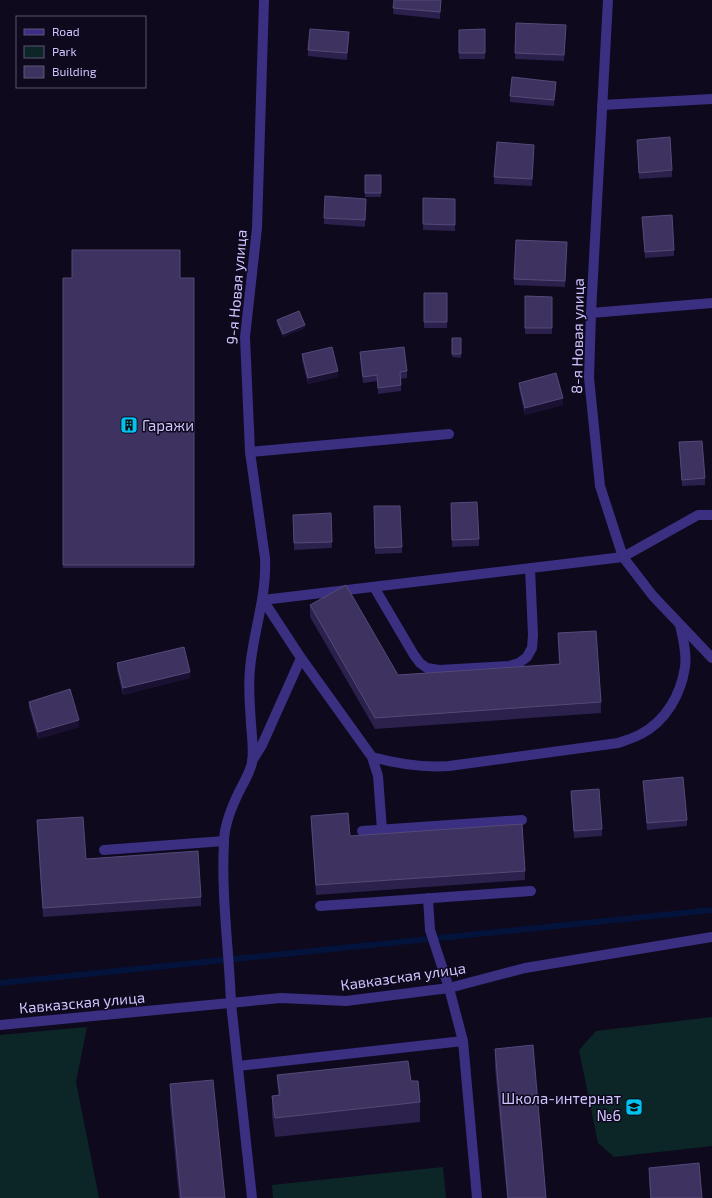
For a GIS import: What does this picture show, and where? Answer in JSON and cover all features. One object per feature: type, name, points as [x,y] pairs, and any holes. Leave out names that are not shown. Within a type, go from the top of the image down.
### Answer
[{"type":"street","name":"9-я Новая улица","points":[[252,761],[253,751],[250,707],[250,670],[266,576],[265,558],[250,452],[245,337],[257,228],[264,0]]},
{"type":"street","name":"8-я Новая улица","points":[[608,0],[591,313],[589,378],[600,486],[623,557],[653,596],[712,658]]},
{"type":"street","points":[[602,105],[712,99]]},
{"type":"street","points":[[591,313],[712,303]]},
{"type":"street","points":[[250,452],[449,434]]},
{"type":"street","points":[[382,830],[378,776],[372,757],[301,658],[263,600],[623,557],[698,516],[712,515]]},
{"type":"street","points":[[374,587],[414,656],[427,668],[439,670],[509,666],[519,663],[527,657],[532,648],[533,635],[530,568]]},
{"type":"street","points":[[372,757],[411,766],[449,766],[618,743],[642,734],[656,724],[668,711],[680,689],[685,666],[684,644],[680,625]]},
{"type":"street","points":[[252,1198],[231,1003],[225,926],[224,841],[230,815],[237,796],[250,770],[252,761],[262,745],[301,658]]},
{"type":"street","points":[[362,831],[522,820]]},
{"type":"street","points":[[104,850],[224,841]]},
{"type":"street","points":[[320,906],[530,891]]},
{"type":"street","points":[[428,898],[430,930],[449,988],[463,1041],[477,1198]]},
{"type":"street","name":"Кавказская улица","points":[[0,1025],[281,998],[346,1001],[449,988],[525,968],[712,937]]},
{"type":"street","points":[[238,1066],[463,1041]]},
{"type":"green space","points":[[712,1017],[712,1146],[614,1157],[598,1143],[579,1050],[596,1031]]},
{"type":"green space","points":[[87,1027],[76,1082],[99,1198],[0,1198],[0,1035]]},
{"type":"green space","points":[[443,1167],[446,1198],[273,1198],[272,1185]]},
{"type":"building","points":[[394,0],[441,0],[440,12],[393,8]]},
{"type":"building","points":[[516,23],[566,25],[564,55],[515,53]]},
{"type":"building","points":[[310,29],[349,32],[347,53],[308,50]]},
{"type":"building","points":[[485,29],[485,53],[459,53],[459,30]]},
{"type":"building","points":[[512,77],[556,82],[554,100],[510,96]]},
{"type":"building","points":[[670,137],[672,170],[639,173],[637,140]]},
{"type":"building","points":[[497,142],[534,145],[532,179],[494,177]]},
{"type":"building","points":[[365,175],[381,175],[381,193],[365,193]]},
{"type":"building","points":[[325,196],[366,199],[365,220],[324,218]]},
{"type":"building","points":[[423,198],[455,199],[455,225],[423,224]]},
{"type":"building","points":[[672,215],[674,250],[645,252],[642,217]]},
{"type":"building","points":[[516,240],[567,242],[565,281],[514,279]]},
{"type":"building","name":"Гаражи","points":[[72,250],[180,250],[180,278],[194,278],[194,565],[63,565],[63,278],[72,278]]},
{"type":"building","points":[[424,293],[447,293],[447,322],[424,322]]},
{"type":"building","points":[[525,296],[552,297],[552,328],[525,328]]},
{"type":"building","points":[[299,311],[305,325],[283,334],[277,320]]},
{"type":"building","points":[[452,338],[461,338],[461,354],[452,354]]},
{"type":"building","points":[[332,347],[338,371],[308,378],[302,354]]},
{"type":"building","points":[[404,347],[407,371],[400,372],[401,385],[378,388],[377,375],[363,377],[360,352]]},
{"type":"building","points":[[556,373],[563,398],[525,408],[519,383]]},
{"type":"building","points":[[702,441],[705,478],[682,480],[679,442]]},
{"type":"building","points":[[477,502],[479,539],[452,540],[451,503]]},
{"type":"building","points":[[374,506],[400,506],[402,547],[375,548]]},
{"type":"building","points":[[331,513],[332,542],[294,543],[293,515]]},
{"type":"building","points":[[346,585],[398,675],[560,664],[558,633],[596,631],[601,702],[375,718],[310,605]]},
{"type":"building","points":[[184,647],[190,672],[123,688],[117,663]]},
{"type":"building","points":[[70,689],[79,720],[38,732],[29,702]]},
{"type":"building","points":[[683,777],[687,820],[647,823],[643,781]]},
{"type":"building","points":[[599,789],[602,829],[574,831],[571,791]]},
{"type":"building","points":[[348,813],[350,836],[522,824],[525,871],[316,885],[311,816]]},
{"type":"building","points":[[83,817],[86,859],[198,851],[201,897],[43,908],[37,820]]},
{"type":"building","points":[[533,1045],[546,1198],[508,1198],[495,1049]]},
{"type":"building","points":[[408,1061],[411,1081],[418,1081],[420,1102],[275,1118],[272,1096],[280,1095],[277,1075]]},
{"type":"building","points":[[213,1080],[225,1198],[181,1198],[170,1084]]},
{"type":"building","points":[[699,1163],[702,1198],[651,1198],[649,1168]]},
{"type":"waterway","points":[[0,983],[712,910]]},
{"type":"place","name":"Гаражи","points":[[129,425]]},
{"type":"place","name":"Школа-интернат №6","points":[[634,1107]]}]
